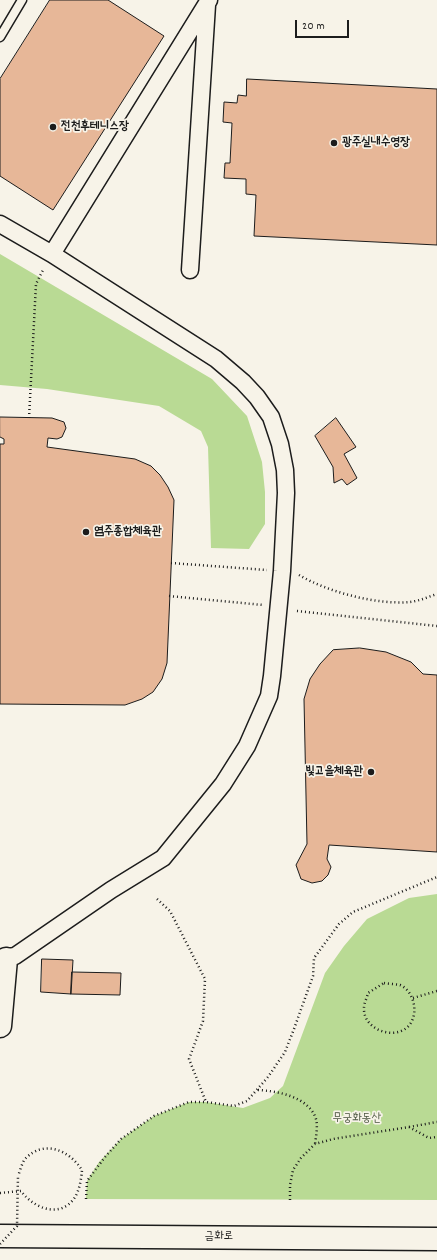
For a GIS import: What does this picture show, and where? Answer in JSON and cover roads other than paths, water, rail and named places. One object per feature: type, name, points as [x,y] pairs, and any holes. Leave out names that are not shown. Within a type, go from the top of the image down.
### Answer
[{"type":"main road","points":[[0,1026],[3,958]]},
{"type":"main road","name":"금화로","points":[[0,1236],[437,1239]]},
{"type":"street","points":[[52,254],[208,2]]},
{"type":"street","points":[[190,270],[208,2]]},
{"type":"street","points":[[0,224],[52,254],[216,359],[257,397],[271,418],[280,444],[285,470],[286,493],[274,571],[269,696],[247,746],[223,784],[163,858],[111,890],[15,956],[3,958]]},
{"type":"lane","points":[[0,37],[22,0]]},
{"type":"place","name":"전천후테니스장","points":[[53,127]]},
{"type":"place","name":"광주실내수영장","points":[[334,143]]},
{"type":"place","name":"염주종합체육관","points":[[86,532]]},
{"type":"place","name":"빛고을체육관","points":[[371,772]]},
{"type":"park label","name":"무궁화동산","points":[[357,1119]]}]
